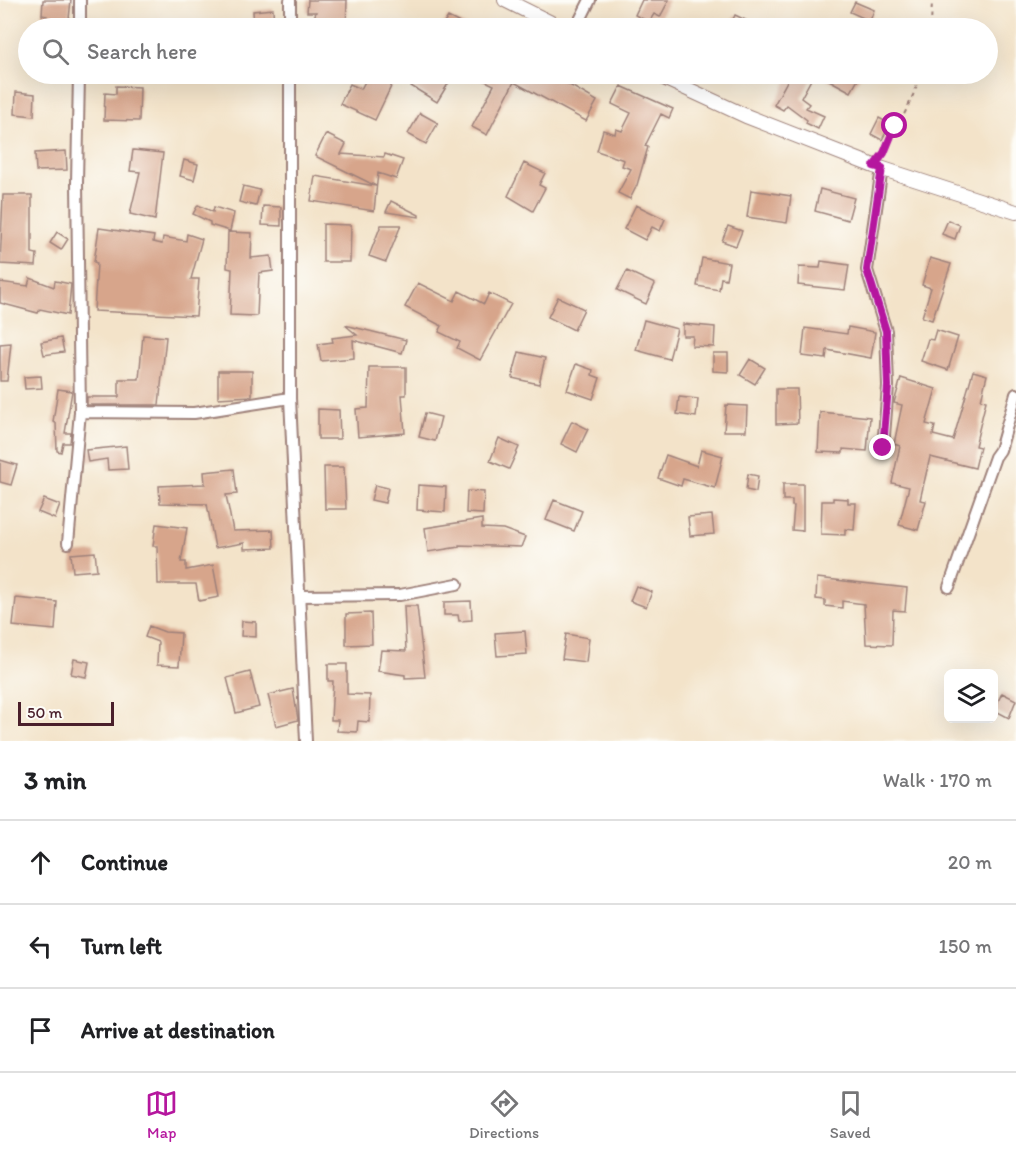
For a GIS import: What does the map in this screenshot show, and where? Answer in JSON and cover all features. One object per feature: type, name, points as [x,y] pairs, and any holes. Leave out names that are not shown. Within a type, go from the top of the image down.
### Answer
[{"type":"street","points":[[80,0],[80,18]]},
{"type":"street","points":[[290,0],[290,18]]},
{"type":"street","points":[[505,0],[541,18]]},
{"type":"street","points":[[581,18],[590,0]]},
{"type":"street","points":[[68,543],[80,412],[77,183],[79,84]]},
{"type":"street","points":[[290,84],[290,398],[306,741]]},
{"type":"street","points":[[677,84],[746,116],[878,167],[1016,212]]},
{"type":"street","points":[[878,167],[867,270],[886,331],[888,386],[883,448]]},
{"type":"street","points":[[950,587],[995,457],[1000,450],[1016,394]]},
{"type":"street","points":[[80,412],[194,412],[290,398]]},
{"type":"street","points":[[299,596],[400,595],[457,585]]},
{"type":"path","points":[[931,18],[932,0]]},
{"type":"path","points":[[878,167],[918,84]]},
{"type":"building","points":[[43,0],[71,0],[69,18],[47,18],[42,15]]},
{"type":"building","points":[[308,0],[347,0],[346,18],[314,18],[316,12],[307,12]]},
{"type":"building","points":[[642,0],[669,0],[660,17],[654,14],[652,18],[641,18],[635,15]]},
{"type":"building","points":[[855,2],[874,10],[871,18],[863,18],[850,12]]},
{"type":"building","points":[[273,9],[273,18],[253,18],[253,11]]},
{"type":"building","points":[[350,84],[361,89],[364,84],[392,84],[375,120],[340,104]]},
{"type":"building","points":[[412,84],[448,84],[437,102],[411,86]]},
{"type":"building","points":[[492,84],[513,84],[487,135],[472,127],[494,85]]},
{"type":"building","points":[[518,84],[568,84],[597,101],[586,121]]},
{"type":"building","points":[[786,84],[809,84],[801,98],[809,104],[806,108],[824,116],[818,129],[806,123],[807,120],[787,105],[783,110],[774,105]]},
{"type":"building","points":[[836,84],[855,84],[851,92]]},
{"type":"building","points":[[116,86],[140,87],[139,121],[104,120],[105,93],[116,94]]},
{"type":"building","points":[[621,86],[673,109],[669,118],[661,114],[645,146],[648,147],[637,185],[630,199],[618,193],[631,169],[622,166],[624,160],[597,151],[603,130],[615,134],[616,129],[622,131],[631,113],[612,104]]},
{"type":"building","points":[[16,92],[35,94],[34,116],[15,114]]},
{"type":"building","points":[[420,113],[438,123],[426,144],[408,134]]},
{"type":"building","points":[[879,118],[890,124],[882,140],[871,134]]},
{"type":"building","points":[[326,134],[346,144],[341,154],[384,157],[385,154],[403,160],[396,179],[378,173],[374,211],[311,201],[315,176],[376,186],[315,156]]},
{"type":"building","points":[[133,150],[163,153],[155,220],[130,214],[140,172],[130,171]]},
{"type":"building","points":[[66,151],[67,170],[36,171],[35,153]]},
{"type":"building","points":[[184,160],[198,164],[194,180],[180,176]]},
{"type":"building","points":[[524,163],[545,173],[539,185],[545,188],[533,211],[508,196]]},
{"type":"building","points":[[243,186],[260,190],[256,206],[239,202]]},
{"type":"building","points":[[820,189],[854,198],[848,220],[815,211]]},
{"type":"building","points":[[751,190],[791,196],[787,223],[747,217]]},
{"type":"building","points":[[3,195],[32,195],[32,253],[37,254],[36,266],[0,264]]},
{"type":"building","points":[[391,201],[419,215],[419,217],[386,212]]},
{"type":"building","points":[[198,205],[213,212],[214,207],[234,213],[230,231],[210,225],[210,222],[193,214]]},
{"type":"building","points":[[636,205],[665,219],[660,231],[652,227],[645,240],[624,229]]},
{"type":"building","points":[[263,206],[281,207],[281,226],[262,225]]},
{"type":"building","points":[[948,220],[960,225],[955,239],[942,234]]},
{"type":"building","points":[[323,224],[351,225],[350,262],[323,262]]},
{"type":"building","points":[[381,225],[401,225],[386,262],[369,256]]},
{"type":"building","points":[[728,226],[742,231],[736,246],[722,241]]},
{"type":"building","points":[[99,228],[154,236],[153,242],[162,244],[163,237],[186,241],[187,234],[202,239],[191,279],[199,279],[196,316],[94,311],[97,263],[94,262]]},
{"type":"building","points":[[57,232],[68,239],[61,250],[50,243]]},
{"type":"building","points":[[228,232],[252,233],[251,258],[271,256],[273,271],[259,273],[257,316],[230,315],[232,269],[227,268]]},
{"type":"building","points":[[702,258],[729,263],[726,279],[721,278],[719,290],[697,286]]},
{"type":"building","points":[[930,258],[951,264],[932,320],[922,317],[931,288],[922,285]]},
{"type":"building","points":[[821,261],[849,265],[845,290],[798,285],[799,267],[820,268]]},
{"type":"building","points":[[627,271],[655,284],[646,304],[617,290]]},
{"type":"building","points":[[30,278],[54,287],[55,281],[71,284],[68,315],[40,309],[38,313],[0,303],[0,282],[28,286]]},
{"type":"building","points":[[418,283],[454,301],[459,291],[484,304],[489,293],[511,304],[480,360],[457,348],[460,342],[439,332],[442,326],[405,307]]},
{"type":"building","points":[[558,297],[584,309],[574,330],[548,317]]},
{"type":"building","points":[[644,320],[677,329],[669,359],[636,350]]},
{"type":"building","points":[[683,324],[715,327],[714,347],[692,346],[693,336],[683,336]]},
{"type":"building","points":[[345,325],[406,340],[402,353],[353,340],[354,358],[321,361],[318,344],[333,342],[332,338],[357,335]]},
{"type":"building","points":[[848,327],[875,332],[871,358],[827,350],[826,359],[802,356],[805,328],[847,334]]},
{"type":"building","points":[[936,330],[958,337],[948,370],[921,361],[928,339],[933,340]]},
{"type":"building","points":[[143,335],[166,337],[159,405],[87,405],[87,397],[119,397],[119,379],[139,379]]},
{"type":"building","points":[[61,338],[64,352],[44,355],[41,342]]},
{"type":"building","points":[[11,343],[7,381],[0,381],[0,344]]},
{"type":"building","points":[[519,352],[545,358],[539,384],[512,378]]},
{"type":"building","points":[[713,353],[728,353],[728,372],[713,371]]},
{"type":"building","points":[[750,359],[765,368],[755,384],[740,375]]},
{"type":"building","points":[[576,364],[593,370],[592,375],[600,378],[593,399],[567,390]]},
{"type":"building","points":[[369,367],[406,367],[406,395],[402,395],[405,433],[358,437],[356,409],[368,408]]},
{"type":"building","points":[[218,371],[252,371],[252,396],[218,398]]},
{"type":"building","points":[[973,371],[987,375],[981,400],[986,401],[975,446],[980,447],[975,468],[930,457],[920,500],[926,501],[918,530],[899,525],[909,487],[892,483],[900,446],[894,444],[902,405],[894,403],[901,378],[936,389],[926,424],[935,426],[933,435],[953,440]]},
{"type":"building","points":[[41,376],[42,388],[25,389],[24,377]]},
{"type":"building","points":[[58,389],[72,391],[65,433],[71,433],[70,443],[63,443],[61,452],[57,451],[56,423],[53,422]]},
{"type":"building","points":[[776,389],[797,389],[798,423],[776,424]]},
{"type":"building","points":[[679,397],[698,399],[696,417],[677,414]]},
{"type":"building","points":[[726,405],[747,406],[746,431],[724,431]]},
{"type":"building","points":[[318,409],[339,410],[340,439],[318,439]]},
{"type":"building","points":[[820,412],[870,417],[867,451],[843,449],[843,453],[818,452]]},
{"type":"building","points":[[425,413],[441,417],[435,441],[419,437]]},
{"type":"building","points":[[572,421],[588,429],[577,452],[561,444]]},
{"type":"building","points":[[499,438],[519,447],[509,469],[490,461]]},
{"type":"building","points":[[126,446],[128,469],[108,470],[107,459],[88,462],[86,450]]},
{"type":"building","points":[[701,450],[723,456],[715,488],[683,479],[681,486],[658,478],[666,455],[697,466]]},
{"type":"building","points":[[0,460],[17,465],[11,485],[0,482]]},
{"type":"building","points":[[324,467],[344,467],[346,509],[325,509]]},
{"type":"building","points":[[234,469],[237,494],[226,495],[233,531],[273,530],[274,548],[244,549],[244,543],[215,548],[207,504],[160,503],[159,486],[205,484],[204,472]]},
{"type":"building","points":[[748,474],[758,476],[756,492],[746,490]]},
{"type":"building","points":[[783,484],[803,484],[803,531],[792,530],[794,506],[792,506],[792,500],[783,500]]},
{"type":"building","points":[[375,485],[388,488],[385,503],[371,500]]},
{"type":"building","points":[[418,485],[446,487],[445,512],[417,510]]},
{"type":"building","points":[[467,491],[484,492],[483,514],[466,513]]},
{"type":"building","points":[[833,498],[848,499],[848,503],[856,503],[854,530],[845,529],[845,535],[821,534],[822,501],[833,501]]},
{"type":"building","points":[[44,499],[60,505],[55,519],[38,512]]},
{"type":"building","points":[[554,500],[582,511],[574,531],[546,520]]},
{"type":"building","points":[[712,515],[714,534],[690,536],[688,517]]},
{"type":"building","points":[[482,519],[482,528],[503,529],[525,537],[521,547],[459,545],[459,547],[428,552],[425,528]]},
{"type":"building","points":[[156,524],[187,528],[181,562],[186,562],[186,570],[213,565],[219,597],[199,601],[196,584],[158,584],[157,546],[153,546]]},
{"type":"building","points":[[95,552],[97,570],[73,572],[71,554]]},
{"type":"building","points":[[817,578],[907,588],[905,611],[893,610],[892,645],[866,644],[864,604],[842,601],[842,608],[825,606],[825,600],[816,599]]},
{"type":"building","points":[[636,586],[652,592],[646,607],[630,601]]},
{"type":"building","points":[[16,598],[57,602],[55,630],[13,626]]},
{"type":"building","points":[[471,601],[472,620],[459,621],[458,615],[444,615],[444,602]]},
{"type":"building","points":[[404,606],[417,606],[425,677],[405,678],[405,675],[378,671],[381,650],[406,651]]},
{"type":"building","points":[[371,613],[372,644],[346,645],[346,614]]},
{"type":"building","points":[[242,621],[256,622],[256,637],[241,636]]},
{"type":"building","points":[[149,626],[165,632],[181,633],[179,666],[157,665],[158,642],[145,637]]},
{"type":"building","points":[[525,631],[527,654],[497,656],[495,633]]},
{"type":"building","points":[[566,634],[589,638],[586,662],[562,659]]},
{"type":"building","points":[[74,659],[89,662],[86,677],[71,674]]},
{"type":"building","points":[[328,664],[347,664],[347,694],[370,695],[369,722],[358,721],[357,732],[337,731],[338,720],[331,720],[333,681],[328,681]]},
{"type":"building","points":[[250,672],[259,707],[236,713],[227,678]]},
{"type":"building","points":[[293,689],[298,720],[276,726],[268,695]]},
{"type":"building","points":[[1002,693],[1016,700],[1009,718],[998,712],[998,702]]},
{"type":"route","points":[[883,448],[888,386],[886,331],[867,270],[882,168],[874,166],[884,153],[895,126]]}]
